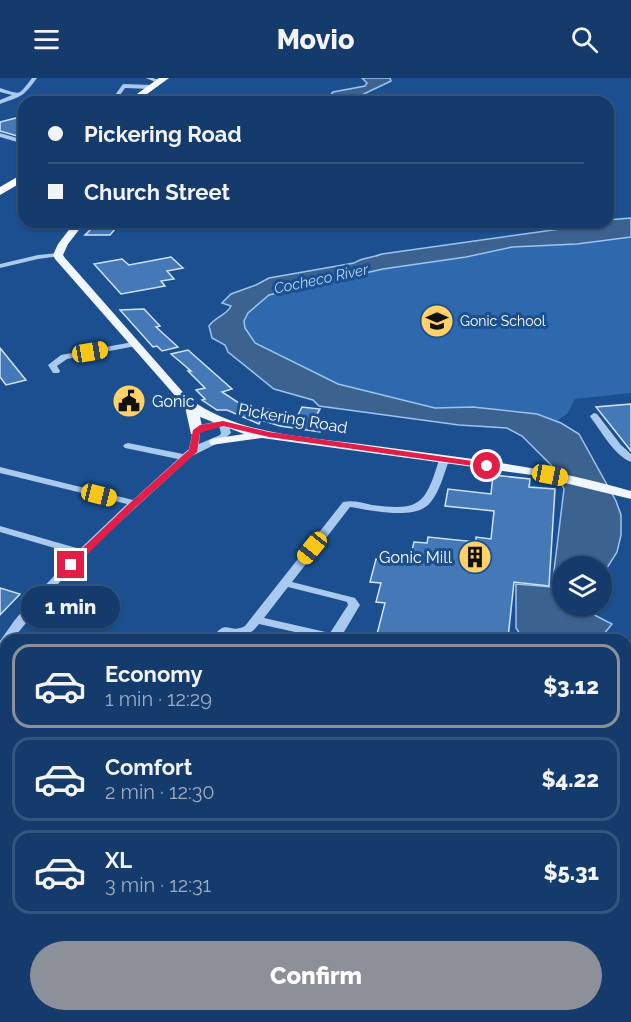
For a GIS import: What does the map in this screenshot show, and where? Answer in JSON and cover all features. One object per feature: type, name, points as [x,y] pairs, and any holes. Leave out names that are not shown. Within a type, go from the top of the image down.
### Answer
[{"type":"highway","points":[[139,96],[156,81]]},
{"type":"highway","points":[[0,192],[18,180]]},
{"type":"main road","points":[[58,255],[75,228]]},
{"type":"main road","name":"Pickering Road","points":[[58,255],[133,344],[191,407],[223,423],[269,435],[550,475],[627,494]]},
{"type":"main road","points":[[191,407],[196,431]]},
{"type":"main road","points":[[216,442],[269,435]]},
{"type":"street","points":[[0,90],[19,96],[27,90],[34,78]]},
{"type":"street","points":[[117,96],[123,86],[156,81]]},
{"type":"street","points":[[0,102],[18,96]]},
{"type":"street","points":[[0,135],[18,140]]},
{"type":"street","points":[[0,266],[58,255]]},
{"type":"street","points":[[56,371],[52,365],[64,357],[133,344]]},
{"type":"street","points":[[594,416],[618,447],[631,459]]},
{"type":"street","points":[[11,634],[39,598],[134,504],[190,454],[216,442],[226,433],[223,423],[203,427],[196,431],[190,454]]},
{"type":"street","points":[[128,446],[190,454]]},
{"type":"street","points":[[222,634],[225,630],[241,633],[249,629],[347,504],[398,510],[417,507],[426,502],[444,460]]},
{"type":"street","points":[[0,470],[134,504]]},
{"type":"street","points":[[0,529],[83,553]]},
{"type":"street","points":[[284,583],[351,600],[354,605],[338,634]]},
{"type":"street","points":[[256,620],[310,634]]},
{"type":"shaded area","name":"Gonic School","points":[[631,237],[631,393],[575,399],[567,414],[557,421],[520,411],[473,407],[435,408],[338,384],[255,343],[245,328],[244,321],[248,313],[268,295],[383,269],[466,257],[512,247],[577,244]]},
{"type":"water","points":[[362,78],[390,78],[391,81],[360,96],[329,96],[333,92],[365,86],[367,83]]},
{"type":"water","name":"Cocheco River","points":[[631,218],[631,237],[577,244],[512,247],[466,257],[383,269],[269,295],[248,313],[244,321],[245,328],[255,343],[338,384],[435,408],[473,407],[537,414],[561,423],[579,434],[616,501],[621,515],[621,535],[617,552],[612,560],[612,556],[556,556],[564,489],[551,465],[522,436],[507,428],[459,425],[319,406],[313,400],[274,389],[228,352],[225,345],[212,338],[209,326],[231,306],[222,303],[231,294],[269,278],[354,263],[382,254],[563,228],[614,228],[614,219]]},
{"type":"water","points":[[516,584],[552,587],[552,616],[596,616],[612,624],[604,634],[520,634],[516,628]]},
{"type":"building","points":[[18,118],[18,136],[0,131],[0,122]]},
{"type":"building","points":[[92,228],[116,228],[110,235],[85,235]]},
{"type":"building","points":[[171,257],[183,268],[167,271],[174,279],[161,281],[165,286],[121,294],[94,264],[122,259],[129,265]]},
{"type":"building","points":[[144,309],[160,326],[156,327],[178,347],[162,351],[157,346],[153,347],[120,310]]},
{"type":"building","points":[[0,348],[26,380],[6,385],[0,377]]},
{"type":"building","points":[[188,350],[232,389],[222,392],[259,416],[268,409],[297,417],[302,407],[320,409],[313,421],[321,424],[320,432],[280,426],[261,420],[259,424],[227,410],[217,410],[202,400],[205,399],[196,390],[205,388],[188,371],[191,371],[171,354]]},
{"type":"building","points":[[631,404],[631,451],[596,407]]},
{"type":"building","name":"Gonic Mill","points":[[493,475],[530,479],[529,487],[555,489],[549,586],[514,582],[508,634],[377,634],[385,603],[376,602],[381,583],[370,582],[376,559],[398,561],[400,554],[411,555],[414,542],[427,543],[428,537],[476,542],[476,537],[491,539],[494,511],[445,506],[448,489],[491,494]]},
{"type":"building","points":[[0,588],[20,594],[0,615]]},
{"type":"place","name":"Gonic School","points":[[437,321]]},
{"type":"place","name":"Gonic","points":[[129,401]]},
{"type":"place","name":"Gonic Mill","points":[[475,557]]},
{"type":"route","points":[[71,565],[194,450],[196,431],[203,427],[223,423],[269,435],[487,466]]}]
